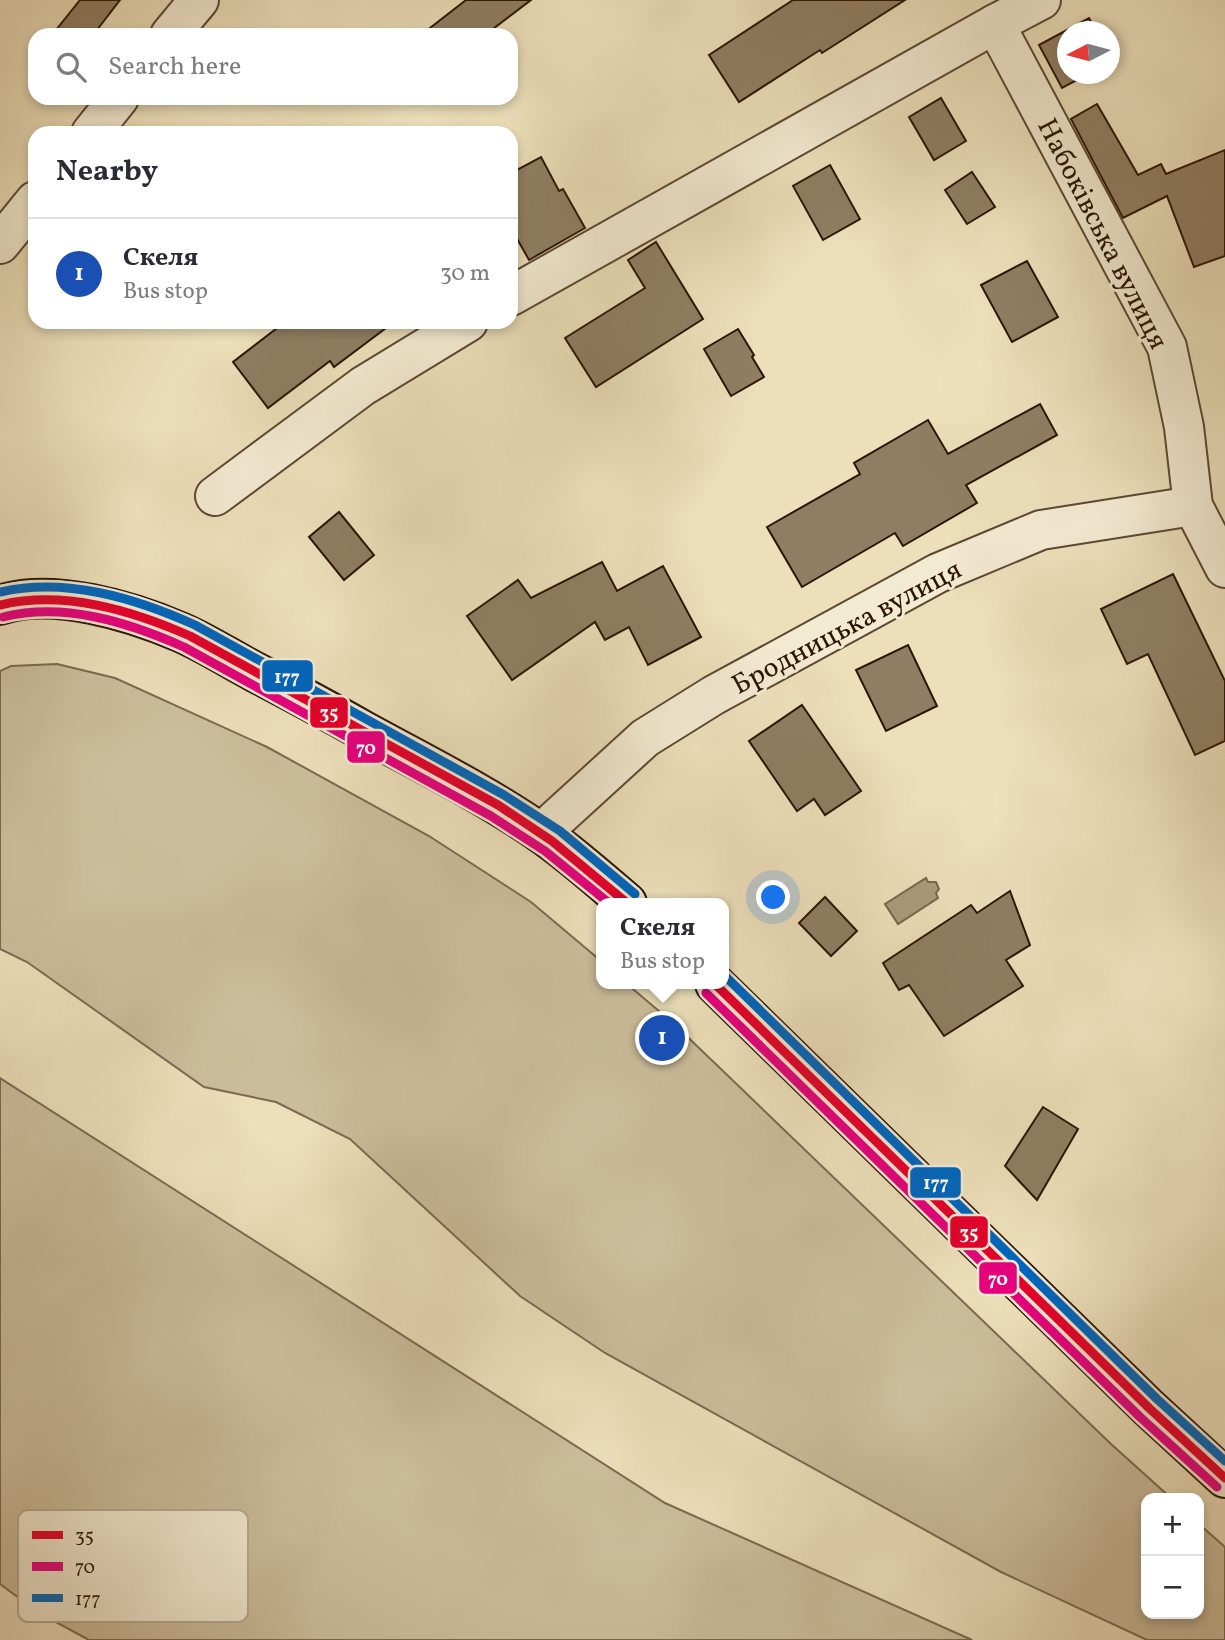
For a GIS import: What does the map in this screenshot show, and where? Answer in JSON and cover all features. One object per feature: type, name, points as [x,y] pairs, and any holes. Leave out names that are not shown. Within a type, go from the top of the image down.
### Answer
[{"type":"street","points":[[176,28],[199,0]]},
{"type":"street","points":[[518,292],[1041,0]]},
{"type":"street","name":"Набоківська вулиця","points":[[995,24],[1167,347],[1184,427],[1193,506],[1225,568]]},
{"type":"street","points":[[97,126],[113,105]]},
{"type":"street","points":[[0,244],[28,210]]},
{"type":"street","points":[[215,496],[363,386],[457,329]]},
{"type":"street","name":"Бродницька вулиця","points":[[541,833],[645,738],[714,695],[938,573],[1041,530],[1193,506]]},
{"type":"street","points":[[0,605],[45,599],[79,601],[181,632],[478,794],[541,833],[621,898]]},
{"type":"street","points":[[720,989],[1139,1398],[1225,1478]]},
{"type":"shaded area","points":[[57,664],[115,678],[267,747],[429,836],[531,902],[596,957],[596,989],[633,989],[672,1022],[1111,1444],[1165,1493],[1141,1493],[1141,1619],[1204,1619],[1204,1528],[1225,1547],[1225,1640],[1147,1640],[1001,1572],[605,1353],[520,1296],[350,1139],[276,1102],[204,1087],[27,962],[0,949],[0,671],[11,666]]},
{"type":"shaded area","points":[[926,878],[928,882],[936,882],[939,889],[936,893],[938,898],[898,924],[885,904]]},
{"type":"shaded area","points":[[0,1078],[665,1503],[972,1640],[89,1640],[56,1622],[248,1622],[248,1510],[18,1510],[18,1597],[0,1584]]},
{"type":"building","points":[[80,0],[120,0],[98,28],[58,28]]},
{"type":"building","points":[[466,0],[531,0],[494,28],[430,28]]},
{"type":"building","points":[[793,0],[905,0],[739,102],[709,55]]},
{"type":"building","points":[[1057,35],[1057,79],[1039,45]]},
{"type":"building","points":[[941,98],[966,141],[934,160],[909,117]]},
{"type":"building","points":[[1097,104],[1138,175],[1161,164],[1166,174],[1225,150],[1225,256],[1194,267],[1167,196],[1123,218],[1071,119]]},
{"type":"building","points":[[541,157],[559,191],[563,189],[585,228],[529,260],[518,240],[518,169]]},
{"type":"building","points":[[830,165],[860,219],[823,240],[793,186]]},
{"type":"building","points":[[972,172],[995,207],[967,224],[945,190]]},
{"type":"building","points":[[656,242],[703,319],[596,387],[565,338],[645,288],[628,260]]},
{"type":"building","points":[[1027,261],[1058,317],[1012,342],[981,285]]},
{"type":"building","points":[[276,329],[385,329],[334,367],[330,361],[268,408],[233,362]]},
{"type":"building","points":[[738,329],[764,377],[731,396],[704,349]]},
{"type":"building","points":[[1040,404],[1057,435],[966,485],[977,503],[903,546],[895,533],[802,587],[767,527],[860,474],[854,463],[928,420],[948,454]]},
{"type":"building","points":[[339,512],[374,555],[344,580],[309,537]]},
{"type":"building","points":[[602,562],[617,591],[663,566],[701,637],[648,665],[629,627],[605,640],[595,622],[512,680],[467,616],[518,580],[531,598]]},
{"type":"building","points":[[1173,574],[1225,681],[1225,741],[1195,755],[1148,654],[1127,664],[1101,609]]},
{"type":"building","points":[[908,645],[937,706],[886,731],[856,670]]},
{"type":"building","points":[[802,705],[861,791],[825,815],[814,799],[797,811],[749,741]]},
{"type":"building","points":[[1010,891],[1030,945],[1006,960],[1023,986],[944,1036],[909,985],[899,990],[883,963],[971,905],[977,913]]},
{"type":"building","points":[[825,897],[857,931],[831,956],[799,923]]},
{"type":"building","points":[[1043,1107],[1078,1129],[1037,1200],[1005,1166]]},
{"type":"transit line","name":"177","points":[[0,592],[50,587],[100,593],[148,606],[195,625],[504,795],[560,831],[635,894]]},
{"type":"transit line","name":"35","points":[[0,605],[24,601],[73,601],[121,611],[190,636],[498,805],[552,841],[621,898]]},
{"type":"transit line","name":"70","points":[[3,617],[26,613],[72,613],[118,623],[184,647],[491,816],[545,851],[603,898]]},
{"type":"transit line","name":"177","points":[[729,980],[1157,1399],[1225,1461]]},
{"type":"transit line","name":"35","points":[[720,989],[1149,1408],[1225,1478]]},
{"type":"transit line","name":"70","points":[[706,993],[1140,1417],[1217,1487]]},
{"type":"place","name":"Скеля","points":[[662,1038]]}]
